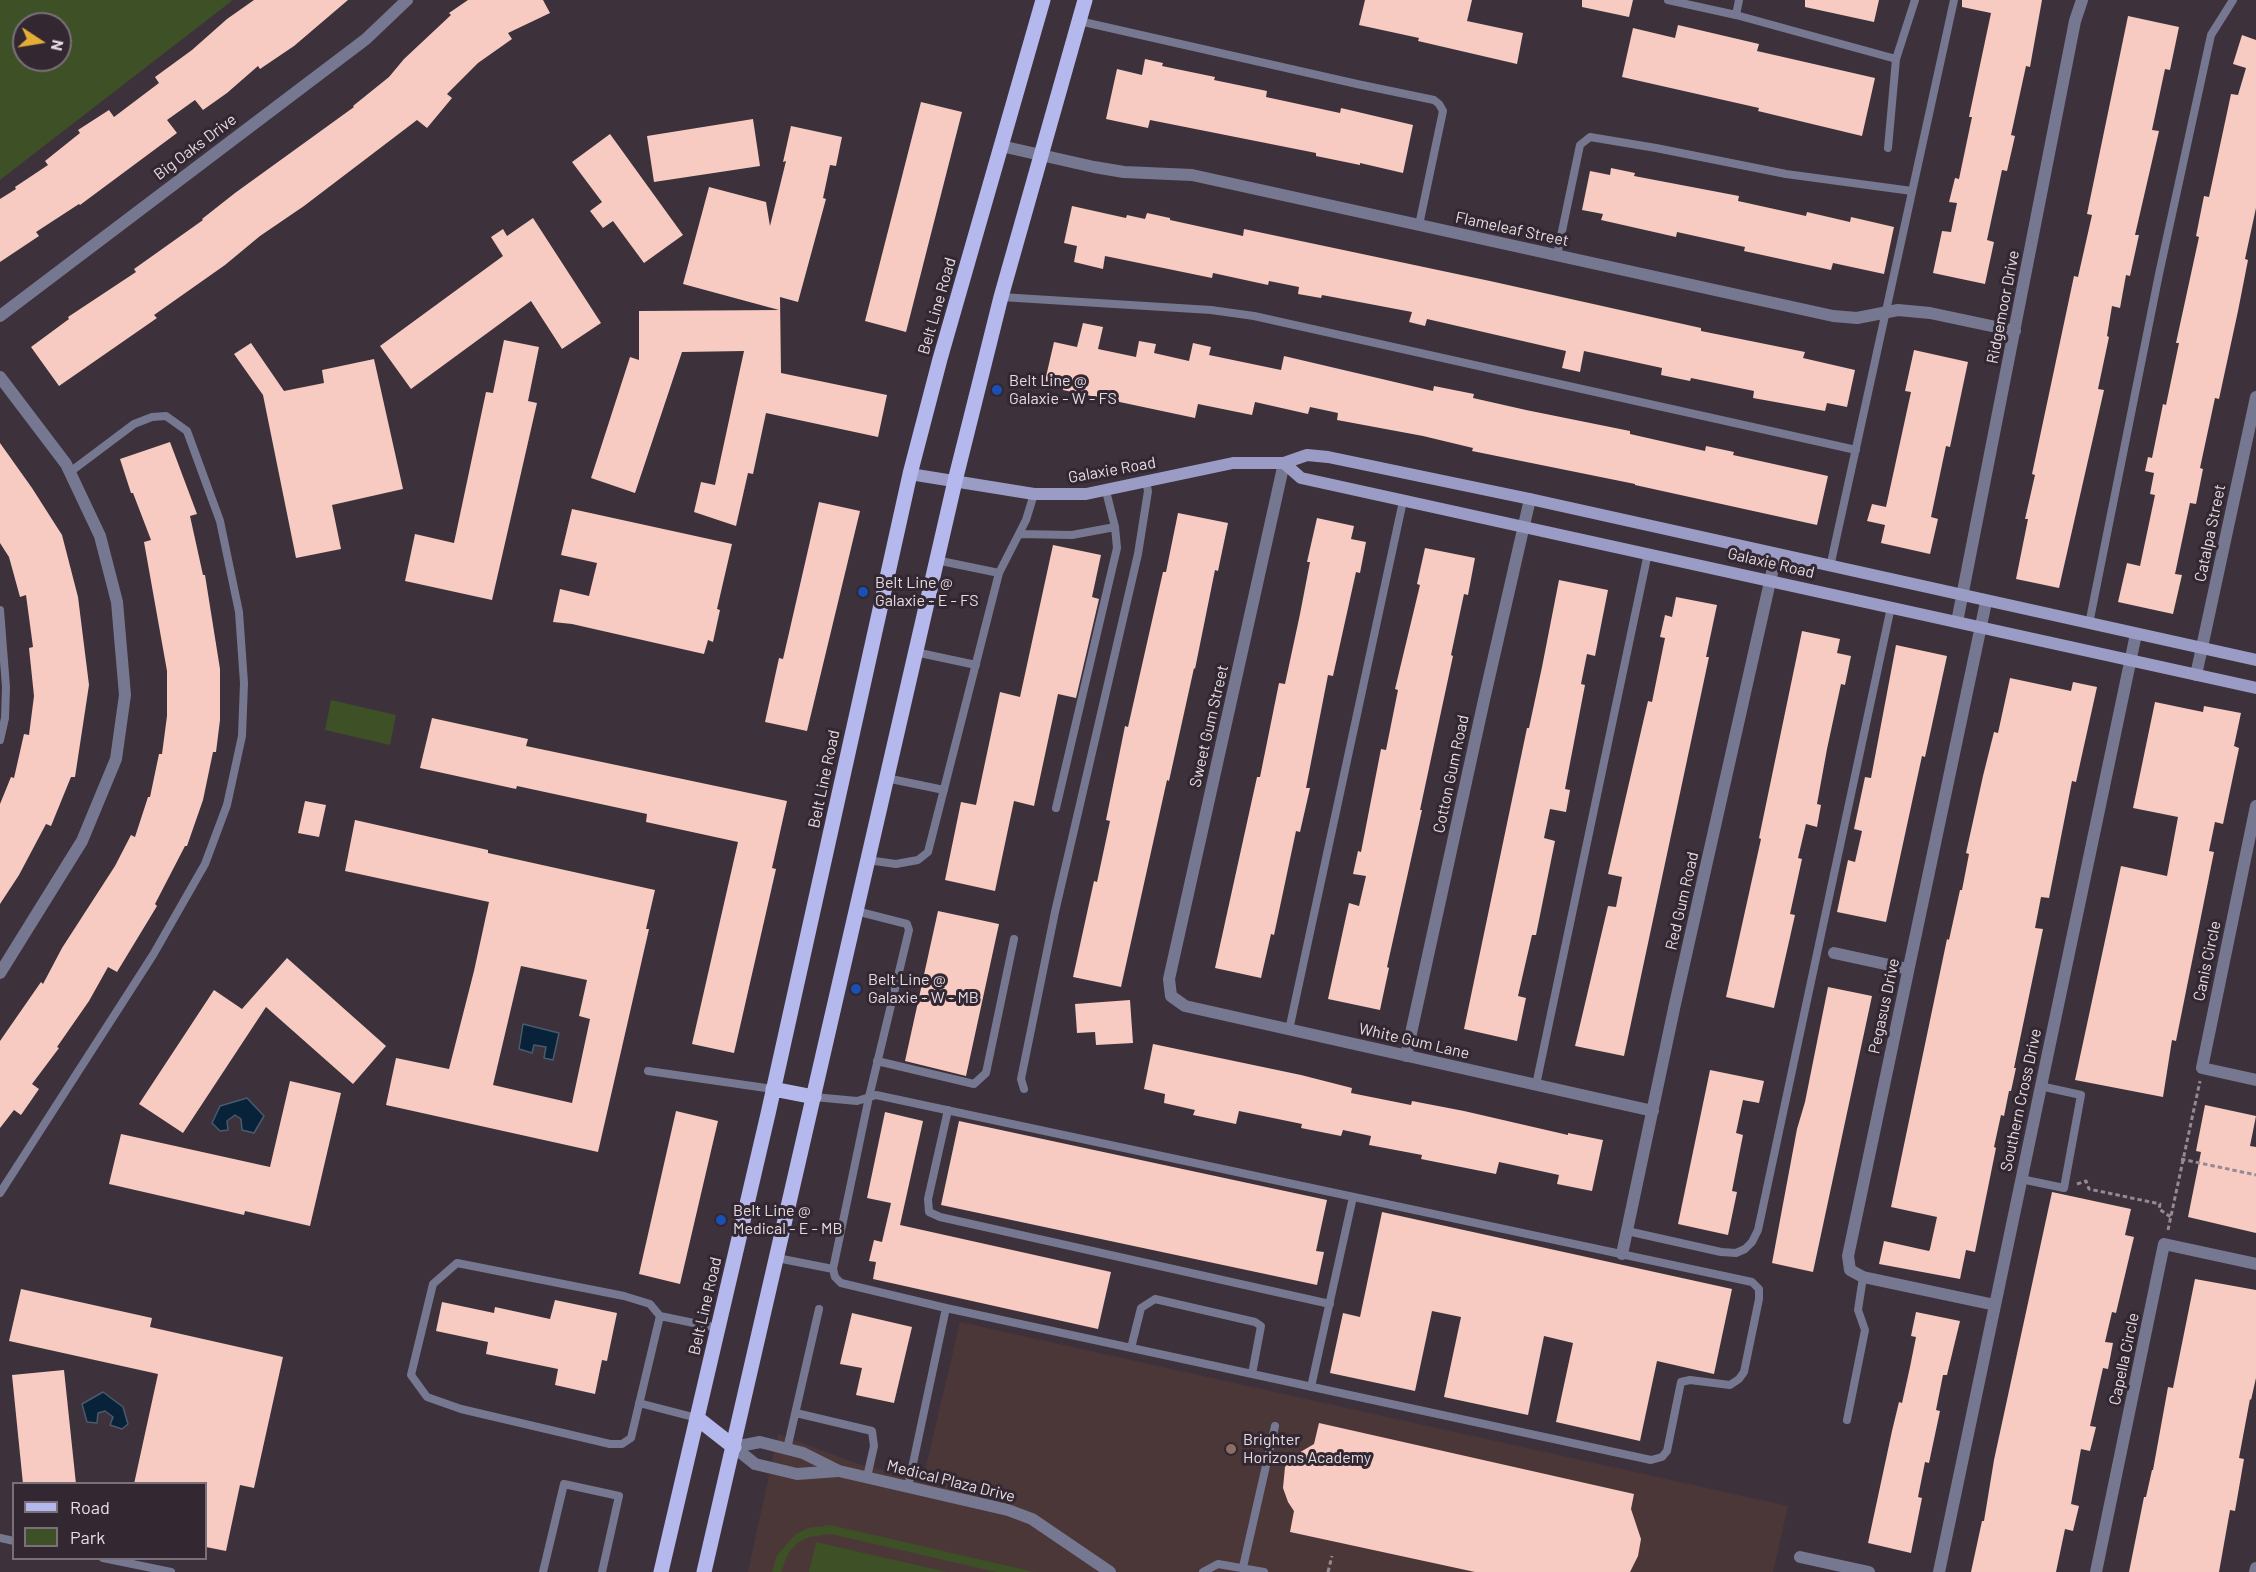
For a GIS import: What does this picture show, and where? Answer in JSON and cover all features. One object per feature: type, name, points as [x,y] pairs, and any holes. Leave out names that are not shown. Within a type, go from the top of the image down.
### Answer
[{"type":"main road","name":"Belt Line Road","points":[[661,1572],[773,1089],[910,474],[1000,146],[1043,0]]},
{"type":"main road","points":[[704,1572],[954,481],[1001,297],[1085,0]]},
{"type":"main road","points":[[773,1089],[814,1097]]},
{"type":"main road","points":[[697,1418],[734,1447]]},
{"type":"street","name":"Big Oaks Drive","points":[[0,316],[366,39],[407,0]]},
{"type":"street","name":"Ridgemoor Drive","points":[[1957,622],[2075,21],[2082,0]]},
{"type":"street","name":"Flameleaf Street","points":[[1000,146],[1124,172],[1192,176],[1833,316],[1857,318],[1898,310],[1930,313],[2015,331]]},
{"type":"street","points":[[0,376],[66,464],[100,536],[117,602],[126,695],[116,759],[82,841],[0,973]]},
{"type":"street","name":"Catalpa Street","points":[[2196,675],[2256,397]]},
{"type":"street","name":"Galaxie Road","points":[[910,474],[1034,494],[1086,494],[1233,463],[1284,463],[1307,455],[1328,457],[1530,499],[1986,602],[2256,660]]},
{"type":"street","name":"Galaxie Road","points":[[1284,463],[1301,478],[2256,688]]},
{"type":"street","name":"Sweet Gum Street","points":[[1171,996],[1169,979],[1284,463]]},
{"type":"street","name":"Cotton Gum Road","points":[[1407,1056],[1530,499]]},
{"type":"street","name":"Red Gum Road","points":[[1622,1254],[1776,555]]},
{"type":"street","name":"Pegasus Drive","points":[[1863,1277],[1850,1270],[1848,1256],[1986,602]]},
{"type":"street","name":"Southern Cross Drive","points":[[1939,1572],[2136,634]]},
{"type":"street","name":"Canis Circle","points":[[2202,1068],[2256,806]]},
{"type":"street","points":[[1834,953],[1908,969]]},
{"type":"street","name":"White Gum Lane","points":[[1171,996],[1185,1006],[1653,1111]]},
{"type":"street","points":[[2202,1068],[2256,1080]]},
{"type":"street","points":[[2164,1244],[2256,1264]]},
{"type":"street","name":"Capella Circle","points":[[2096,1572],[2164,1244]]},
{"type":"street","points":[[1863,1277],[1995,1305]]},
{"type":"street","name":"Medical Plaza Drive","points":[[734,1447],[760,1442],[804,1453],[839,1471],[1008,1510],[1032,1519],[1110,1572]]},
{"type":"street","name":"Medical Plaza Drive","points":[[734,1447],[755,1464],[797,1474],[839,1471]]},
{"type":"street","points":[[1800,1557],[1869,1572]]},
{"type":"lane","points":[[1668,0],[1736,15],[1896,59]]},
{"type":"lane","points":[[1736,15],[1739,0]]},
{"type":"lane","points":[[1888,148],[1896,59],[1916,0]]},
{"type":"lane","points":[[1830,567],[1954,0]]},
{"type":"lane","points":[[2089,624],[2159,274],[2211,35],[2233,0]]},
{"type":"lane","points":[[1079,21],[1434,100],[1443,111],[1419,225]]},
{"type":"lane","points":[[1557,255],[1580,145],[1590,137],[1786,174],[1912,191]]},
{"type":"lane","points":[[1001,297],[1211,310],[1254,316],[1856,450]]},
{"type":"lane","points":[[0,1193],[153,955],[205,864],[227,805],[242,736],[244,683],[239,612],[220,521],[187,431],[166,417],[152,417],[134,424],[70,472]]},
{"type":"lane","points":[[1024,1089],[1021,1079],[1055,912],[1138,554],[1148,491],[1146,482]]},
{"type":"lane","points":[[1056,808],[1117,548],[1115,527],[1106,490]]},
{"type":"lane","points":[[867,860],[896,864],[918,860],[928,852],[999,573],[1026,520],[1034,494]]},
{"type":"lane","points":[[1289,1030],[1403,501]]},
{"type":"lane","points":[[1019,534],[1072,535],[1115,527]]},
{"type":"lane","points":[[1536,1085],[1648,553]]},
{"type":"lane","points":[[936,560],[999,573]]},
{"type":"lane","points":[[1627,1231],[1721,1252],[1736,1253],[1745,1249],[1752,1242],[1758,1230],[1891,607]]},
{"type":"lane","points":[[0,610],[6,687],[5,718],[0,740]]},
{"type":"lane","points":[[915,652],[976,665]]},
{"type":"lane","points":[[886,778],[944,790]]},
{"type":"lane","points":[[814,1097],[857,1101],[869,1097],[876,1095],[1752,1282],[1759,1289],[1760,1299],[1744,1372],[1730,1385],[1690,1380],[1681,1382],[1667,1451],[1662,1457],[1651,1460],[946,1308],[842,1283],[835,1277],[833,1269],[869,1097],[877,1061],[909,930],[907,924],[855,910]]},
{"type":"lane","points":[[877,1061],[974,1084],[986,1073],[1014,939]]},
{"type":"lane","points":[[648,1071],[773,1089]]},
{"type":"lane","points":[[2021,1179],[2064,1188],[2081,1095],[2040,1086]]},
{"type":"lane","points":[[948,1110],[928,1199],[929,1212],[940,1217],[1330,1304]]},
{"type":"lane","points":[[1311,1387],[1353,1197]]},
{"type":"lane","points":[[777,1258],[833,1269]]},
{"type":"lane","points":[[660,1316],[631,1438],[622,1444],[610,1444],[461,1409],[427,1397],[411,1375],[433,1284],[457,1263],[624,1296],[650,1304],[660,1316],[718,1328]]},
{"type":"lane","points":[[1847,1420],[1865,1330],[1858,1310],[1863,1277]]},
{"type":"lane","points":[[1131,1348],[1141,1308],[1155,1299],[1255,1322],[1261,1326],[1252,1374]]},
{"type":"lane","points":[[908,1486],[946,1308]]},
{"type":"lane","points":[[787,1449],[819,1309]]},
{"type":"lane","points":[[639,1403],[697,1418]]},
{"type":"lane","points":[[796,1413],[872,1431],[874,1446],[867,1477]]},
{"type":"lane","points":[[1243,1567],[1275,1426]]},
{"type":"lane","points":[[543,1572],[564,1484],[619,1496],[602,1572]]},
{"type":"lane","points":[[113,1560],[171,1572]]},
{"type":"lane","points":[[1203,1572],[1218,1564],[1264,1572]]},
{"type":"path","points":[[2164,1244],[2172,1218],[2198,1098],[2202,1068]]},
{"type":"path","points":[[2183,1159],[2256,1175]]},
{"type":"path","points":[[2086,1181],[2089,1189],[2160,1204],[2159,1209],[2172,1218]]},
{"type":"path","points":[[1328,1572],[1332,1556]]},
{"type":"shaded area","name":"Brighter Horizons Academy","points":[[960,1322],[1788,1506],[1773,1572],[748,1572],[778,1434],[858,1464],[923,1479]]},
{"type":"green space","points":[[0,0],[233,0],[0,180]]},
{"type":"green space","points":[[331,700],[396,715],[390,745],[325,730]]},
{"type":"green space","points":[[831,1525],[1034,1572],[996,1572],[831,1534],[809,1537],[797,1543],[788,1554],[781,1572],[772,1572],[777,1555],[796,1534],[808,1528]]},
{"type":"green space","points":[[816,1542],[947,1572],[809,1572]]},
{"type":"water","points":[[523,1024],[559,1033],[553,1060],[544,1058],[546,1047],[534,1045],[532,1053],[519,1049]]},
{"type":"water","points":[[247,1098],[264,1116],[254,1133],[242,1130],[241,1119],[235,1115],[227,1121],[228,1130],[220,1131],[212,1123],[220,1106]]},
{"type":"water","points":[[103,1392],[123,1407],[128,1424],[122,1429],[110,1425],[113,1417],[105,1411],[98,1413],[97,1423],[87,1422],[82,1404]]},
{"type":"building","points":[[254,0],[348,0],[294,46],[260,69],[258,66],[203,110],[195,100],[167,120],[177,133],[80,205],[36,232],[39,236],[0,262],[0,199],[48,165],[45,161],[80,133],[78,130],[109,110],[114,117],[159,83],[155,77]]},
{"type":"building","points":[[468,0],[543,0],[550,13],[508,33],[512,39],[478,63],[447,94],[452,98],[427,128],[417,120],[304,206],[260,236],[225,265],[154,315],[157,318],[59,386],[31,347],[69,319],[68,317],[136,272],[134,269],[354,107],[389,77],[404,59],[451,15],[449,13]]},
{"type":"building","points":[[1365,0],[1472,0],[1467,21],[1523,33],[1517,64],[1359,25]]},
{"type":"building","points":[[1582,0],[1633,0],[1629,17],[1582,7]]},
{"type":"building","points":[[1805,0],[1879,0],[1874,22],[1805,7]]},
{"type":"building","points":[[1962,0],[2042,0],[2030,67],[2026,66],[2011,135],[2015,136],[2007,171],[2002,170],[1987,240],[1994,242],[1985,284],[1933,273],[1942,231],[1951,232],[1957,203],[1949,202],[1955,178],[1959,179],[1972,117],[1969,117],[1991,13],[1962,7]]},
{"type":"building","points":[[2128,16],[2179,27],[2170,70],[2165,69],[2152,130],[2159,131],[2135,235],[2139,235],[2130,276],[2126,275],[2120,308],[2112,306],[2107,336],[2109,337],[2098,389],[2104,390],[2059,588],[2016,579],[2028,519],[2025,519],[2035,475],[2032,474],[2074,276],[2078,277],[2092,215],[2087,214]]},
{"type":"building","points":[[1678,25],[1759,44],[1757,51],[1875,78],[1862,136],[1758,111],[1759,108],[1622,77],[1633,28],[1675,38]]},
{"type":"building","points":[[2242,35],[2256,40],[2256,208],[2245,259],[2248,260],[2238,311],[2219,399],[2215,398],[2200,468],[2203,469],[2196,504],[2190,503],[2175,574],[2182,575],[2173,614],[2118,602],[2127,563],[2140,566],[2155,495],[2150,494],[2154,473],[2145,471],[2148,457],[2152,458],[2163,404],[2166,405],[2179,343],[2176,343],[2199,237],[2196,236],[2204,196],[2209,197],[2231,94],[2238,95],[2246,68],[2233,64]]},
{"type":"building","points":[[1145,59],[1163,63],[1162,66],[1215,77],[1214,80],[1267,91],[1266,97],[1340,113],[1341,108],[1413,125],[1403,173],[1150,120],[1148,128],[1106,119],[1117,69],[1142,75]]},
{"type":"building","points":[[921,102],[962,112],[906,332],[865,321]]},
{"type":"building","points":[[753,119],[760,166],[654,182],[647,136]]},
{"type":"building","points":[[791,126],[842,137],[836,166],[830,165],[823,198],[826,199],[798,302],[780,297],[781,373],[887,395],[878,437],[766,413],[753,474],[748,473],[736,526],[694,512],[701,482],[715,485],[744,351],[682,352],[635,493],[591,478],[630,357],[639,360],[639,311],[779,310],[683,284],[709,187],[766,202],[770,226],[786,161],[783,162]]},
{"type":"building","points":[[610,134],[683,235],[644,263],[613,221],[603,228],[590,211],[602,202],[572,162]]},
{"type":"building","points":[[1611,168],[1635,173],[1634,176],[1739,196],[1738,201],[1806,216],[1807,212],[1850,222],[1851,217],[1894,227],[1884,274],[1833,263],[1831,270],[1744,251],[1745,247],[1677,232],[1676,237],[1601,220],[1603,214],[1582,210],[1590,171],[1610,175]]},
{"type":"building","points":[[1072,206],[1126,218],[1127,215],[1145,219],[1147,213],[1243,236],[1244,229],[1490,281],[1701,328],[1701,331],[1805,352],[1803,358],[1855,370],[1847,407],[1827,403],[1825,411],[1753,398],[1754,391],[1691,378],[1690,381],[1661,375],[1662,368],[1584,351],[1580,372],[1562,368],[1566,351],[1427,319],[1425,326],[1409,322],[1412,312],[1322,295],[1321,298],[1298,294],[1299,287],[1269,281],[1268,285],[1213,273],[1212,278],[1105,256],[1103,269],[1074,262],[1077,246],[1064,243]]},
{"type":"building","points":[[533,218],[601,323],[562,349],[531,301],[411,389],[380,346],[503,256],[491,237],[503,229],[507,236]]},
{"type":"building","points":[[1083,323],[1103,327],[1098,349],[1136,357],[1139,341],[1156,344],[1154,353],[1189,361],[1193,343],[1211,347],[1209,355],[1281,370],[1284,356],[1433,391],[1434,386],[1474,394],[1473,398],[1630,431],[1630,434],[1705,451],[1706,446],[1734,452],[1733,455],[1828,476],[1817,525],[1635,484],[1472,451],[1473,448],[1423,436],[1337,420],[1338,413],[1310,407],[1308,414],[1255,402],[1252,415],[1198,404],[1195,418],[1063,390],[1064,385],[1045,381],[1054,342],[1077,347]]},
{"type":"building","points":[[504,340],[539,347],[528,401],[537,403],[492,600],[405,581],[415,534],[454,543],[486,392],[493,393]]},
{"type":"building","points":[[251,343],[284,391],[324,383],[322,370],[374,359],[403,489],[332,505],[341,549],[296,558],[263,395],[234,354]]},
{"type":"building","points":[[1914,350],[1968,362],[1950,447],[1946,446],[1931,517],[1938,519],[1930,554],[1881,543],[1885,525],[1867,521],[1872,504],[1886,507],[1911,392],[1905,391]]},
{"type":"building","points":[[170,442],[197,514],[190,516],[203,575],[205,575],[220,669],[220,720],[216,752],[213,752],[203,800],[187,846],[155,904],[157,906],[117,972],[108,967],[89,1001],[57,1047],[59,1048],[32,1084],[39,1089],[21,1115],[14,1110],[0,1128],[0,1041],[41,982],[43,984],[62,948],[115,866],[131,835],[135,837],[148,797],[150,797],[159,754],[162,754],[167,716],[167,671],[144,542],[151,540],[133,493],[131,493],[120,459]]},
{"type":"building","points":[[0,443],[62,535],[78,597],[89,685],[75,777],[71,777],[51,826],[46,824],[19,875],[0,904],[0,804],[11,777],[14,778],[24,734],[29,735],[34,696],[29,648],[33,647],[26,595],[20,597],[9,557],[0,543]]},
{"type":"building","points":[[819,502],[860,511],[807,731],[765,722],[779,658],[783,659]]},
{"type":"building","points":[[572,509],[732,544],[717,609],[720,610],[713,642],[708,640],[704,654],[572,624],[553,622],[560,589],[589,596],[597,563],[561,555]]},
{"type":"building","points":[[1178,513],[1228,523],[1218,571],[1215,570],[1195,669],[1169,781],[1167,780],[1121,987],[1073,977],[1110,821],[1106,820],[1125,726],[1128,727]]},
{"type":"building","points":[[1317,518],[1354,526],[1351,539],[1366,542],[1360,573],[1356,572],[1333,676],[1328,675],[1306,788],[1310,788],[1300,832],[1296,831],[1274,935],[1271,934],[1261,978],[1215,968],[1257,777],[1260,777],[1279,683],[1285,684]]},
{"type":"building","points":[[1053,545],[1101,555],[1092,597],[1099,599],[1076,698],[1058,694],[1034,806],[1014,801],[995,891],[945,880],[961,802],[976,805],[1000,692],[1020,697]]},
{"type":"building","points":[[1425,548],[1475,558],[1468,595],[1464,594],[1451,655],[1453,656],[1387,967],[1389,968],[1380,1010],[1328,999],[1349,903],[1359,906],[1366,876],[1353,874],[1358,851],[1361,852],[1381,749],[1386,750],[1398,690],[1395,689],[1420,585],[1417,584]]},
{"type":"building","points":[[1559,580],[1608,590],[1595,656],[1587,654],[1581,684],[1585,685],[1565,789],[1570,790],[1566,812],[1550,809],[1544,838],[1555,841],[1536,935],[1532,935],[1518,996],[1526,998],[1517,1041],[1464,1029]]},
{"type":"building","points":[[1676,597],[1717,605],[1706,657],[1709,657],[1624,1056],[1575,1046],[1608,906],[1616,907],[1622,877],[1608,874],[1648,701],[1652,702],[1665,638],[1660,637],[1665,615],[1672,617]]},
{"type":"building","points":[[1802,631],[1840,639],[1837,653],[1851,656],[1845,685],[1841,684],[1827,749],[1817,804],[1821,805],[1817,827],[1806,824],[1798,858],[1802,859],[1790,914],[1795,915],[1774,1008],[1726,997],[1761,839],[1759,838]]},
{"type":"building","points":[[1896,645],[1947,656],[1925,757],[1922,756],[1886,922],[1837,912],[1848,860],[1855,862],[1862,831],[1854,829],[1865,777],[1871,778]]},
{"type":"building","points":[[2010,678],[2071,691],[2073,682],[2097,687],[2076,782],[2072,781],[2049,898],[2041,897],[2035,928],[2043,929],[2011,1091],[2009,1091],[2004,1116],[2001,1115],[1994,1147],[1996,1148],[1975,1252],[1966,1250],[1960,1279],[1879,1264],[1884,1241],[1929,1251],[1930,1249],[1937,1217],[1891,1207],[1947,939],[1949,940],[1960,890],[1962,890],[1969,854],[1966,853],[1983,776],[1994,732],[1998,733]]},
{"type":"building","points":[[2155,702],[2203,712],[2204,706],[2241,713],[2234,746],[2239,748],[2223,824],[2215,822],[2209,851],[2214,852],[2176,1041],[2172,1040],[2163,1097],[2075,1080],[2121,866],[2167,876],[2178,817],[2133,808]]},
{"type":"building","points":[[432,718],[528,739],[526,746],[787,801],[772,868],[776,869],[734,1053],[692,1044],[738,842],[646,822],[647,814],[420,768]]},
{"type":"building","points":[[305,801],[326,805],[319,837],[298,833]]},
{"type":"building","points":[[355,820],[488,850],[488,853],[655,890],[646,929],[649,929],[598,1152],[386,1105],[396,1058],[449,1069],[489,902],[345,871]],"holes":[[[521,966],[587,980],[579,1016],[590,1019],[572,1103],[493,1085]]]},
{"type":"building","points":[[938,911],[999,924],[966,1076],[905,1061]]},
{"type":"building","points":[[287,958],[386,1046],[353,1084],[266,1007],[183,1133],[139,1104],[214,990],[242,1009]]},
{"type":"building","points":[[1828,987],[1872,996],[1813,1272],[1772,1263],[1797,1129],[1805,1102]]},
{"type":"building","points":[[1130,1000],[1133,1043],[1096,1045],[1095,1032],[1077,1033],[1075,1004]]},
{"type":"building","points":[[1153,1044],[1301,1075],[1352,1088],[1351,1093],[1411,1105],[1412,1101],[1568,1135],[1568,1133],[1603,1140],[1592,1191],[1557,1184],[1559,1175],[1499,1162],[1496,1174],[1421,1159],[1422,1155],[1369,1145],[1371,1136],[1343,1130],[1341,1136],[1301,1128],[1302,1124],[1239,1111],[1236,1124],[1193,1115],[1195,1110],[1164,1103],[1165,1094],[1144,1089]]},
{"type":"building","points":[[1710,1070],[1764,1081],[1759,1103],[1743,1100],[1736,1133],[1743,1135],[1732,1191],[1737,1192],[1728,1235],[1678,1224]]},
{"type":"building","points":[[290,1081],[341,1093],[310,1226],[245,1211],[244,1215],[109,1184],[121,1134],[270,1167]]},
{"type":"building","points":[[2205,1105],[2256,1116],[2250,1146],[2256,1147],[2256,1233],[2188,1217],[2201,1152],[2196,1151]]},
{"type":"building","points":[[676,1111],[718,1121],[680,1284],[639,1274]]},
{"type":"building","points":[[885,1112],[923,1121],[900,1225],[1111,1272],[1098,1329],[873,1279],[876,1262],[869,1261],[874,1240],[882,1242],[891,1203],[867,1198]]},
{"type":"building","points":[[959,1121],[1327,1200],[1316,1251],[1324,1252],[1317,1285],[941,1205]]},
{"type":"building","points":[[2052,1192],[2131,1209],[2125,1235],[2134,1237],[2116,1313],[2112,1312],[2105,1342],[2113,1343],[2108,1369],[2103,1368],[2090,1426],[2096,1427],[2090,1451],[2081,1449],[2071,1504],[2079,1506],[2073,1531],[2065,1529],[2056,1572],[1971,1572],[1982,1521],[1984,1521],[1994,1460]]},
{"type":"building","points":[[1382,1212],[1732,1289],[1714,1374],[1657,1361],[1640,1441],[1556,1422],[1573,1343],[1544,1336],[1528,1415],[1444,1397],[1461,1317],[1432,1311],[1415,1391],[1330,1373],[1343,1313],[1360,1317]]},
{"type":"building","points":[[2195,1279],[2256,1290],[2256,1378],[2239,1458],[2244,1459],[2235,1511],[2230,1510],[2219,1572],[2129,1572],[2144,1497],[2146,1497],[2153,1470],[2168,1387],[2173,1388]]},
{"type":"building","points":[[21,1289],[152,1318],[150,1327],[283,1357],[254,1488],[240,1485],[226,1551],[207,1547],[207,1482],[134,1482],[158,1374],[9,1341]]},
{"type":"building","points":[[555,1300],[617,1313],[607,1361],[602,1360],[595,1394],[555,1385],[558,1369],[486,1354],[488,1342],[436,1331],[442,1302],[494,1313],[495,1307],[550,1319]]},
{"type":"building","points":[[1916,1312],[1960,1321],[1947,1375],[1943,1375],[1936,1410],[1940,1411],[1929,1463],[1925,1462],[1918,1497],[1922,1498],[1911,1553],[1868,1543],[1892,1431],[1899,1402],[1902,1403],[1910,1367],[1916,1337],[1911,1336]]},
{"type":"building","points":[[852,1313],[912,1327],[894,1403],[856,1395],[862,1368],[840,1364]]},
{"type":"building","points":[[64,1370],[76,1482],[23,1482],[12,1375]]},
{"type":"building","points":[[1319,1423],[1634,1494],[1631,1509],[1641,1539],[1638,1556],[1630,1572],[1475,1572],[1290,1532],[1294,1511],[1283,1488],[1285,1467],[1292,1457],[1314,1444]]},
{"type":"place","name":"Belt Line @ Galaxie - W - FS","points":[[997,390]]},
{"type":"place","name":"Belt Line @ Galaxie - E - FS","points":[[863,592]]},
{"type":"place","name":"Belt Line @ Galaxie - W - MB","points":[[856,989]]},
{"type":"place","name":"Belt Line @ Medical - E - MB","points":[[721,1220]]},
{"type":"place","name":"Brighter Horizons Academy","points":[[1231,1449]]}]
